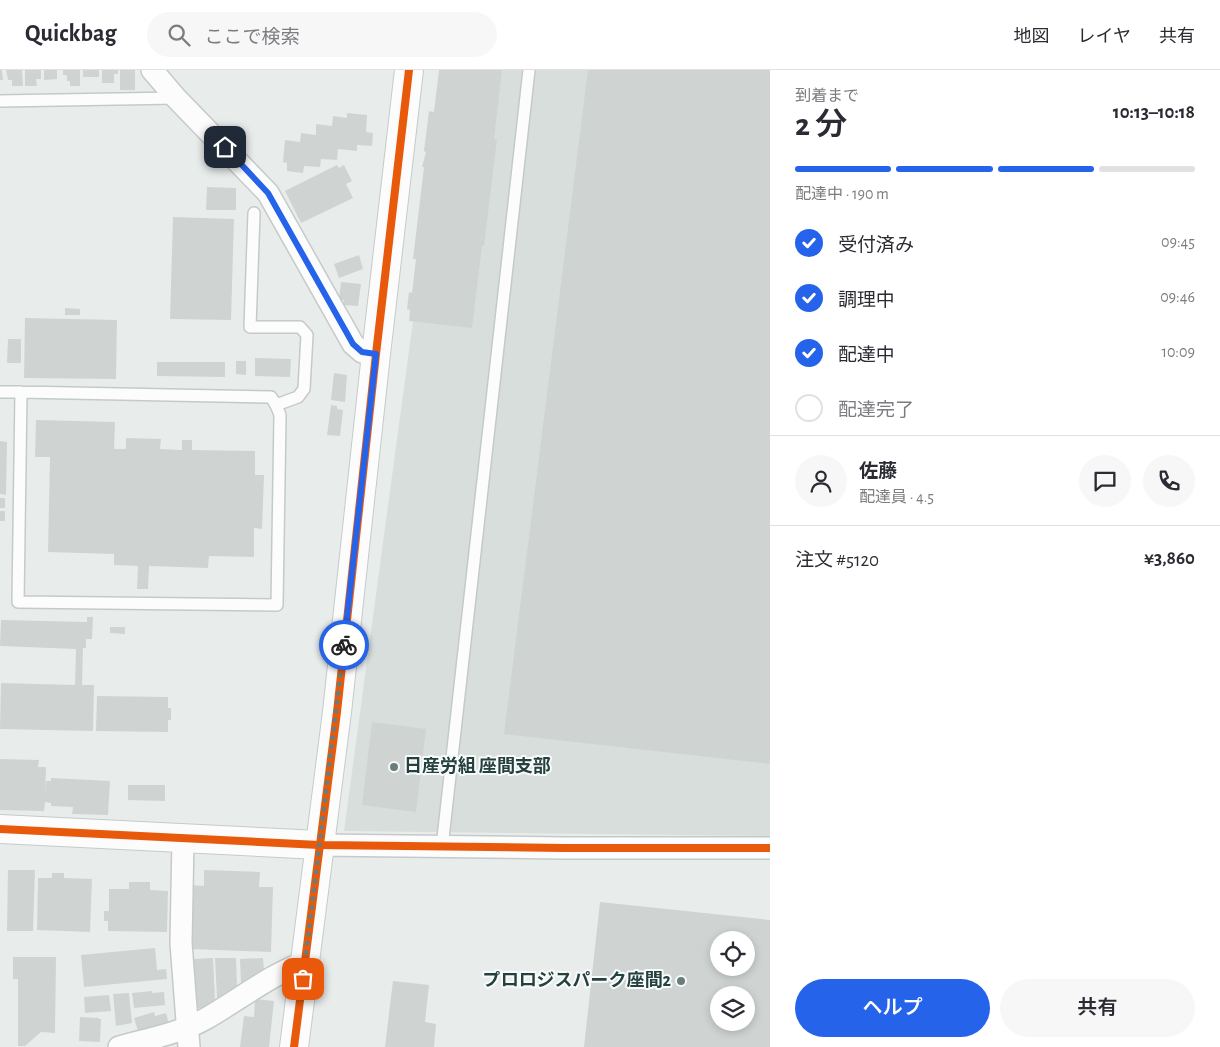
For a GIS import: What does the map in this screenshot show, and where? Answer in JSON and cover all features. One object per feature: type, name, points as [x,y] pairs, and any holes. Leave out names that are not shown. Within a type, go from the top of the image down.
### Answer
[{"type":"street","points":[[152,70],[176,98],[268,193],[353,344],[362,352],[376,354]]},
{"type":"street","points":[[294,1047],[337,712],[409,70]]},
{"type":"street","points":[[0,829],[319,845],[770,848]]},
{"type":"street","points":[[183,839],[181,942],[188,1037]]},
{"type":"street","points":[[119,1047],[188,1037],[206,1018],[286,970],[305,962]]},
{"type":"lane","points":[[442,847],[529,70]]},
{"type":"lane","points":[[0,100],[176,98]]},
{"type":"lane","points":[[254,213],[250,327],[300,327],[307,335],[304,389],[298,397],[276,405]]},
{"type":"lane","points":[[0,392],[21,392],[271,397],[280,415],[277,606],[18,602],[21,392]]},
{"type":"shaded area","points":[[447,70],[770,70],[770,836],[344,831]]},
{"type":"building","points":[[0,70],[2,70],[3,80],[0,80]]},
{"type":"building","points":[[6,70],[22,70],[23,86],[12,86],[12,80],[8,80]]},
{"type":"building","points":[[25,70],[41,70],[41,79],[36,79],[37,86],[25,86]]},
{"type":"building","points":[[44,70],[57,70],[57,79],[44,80]]},
{"type":"building","points":[[63,70],[80,70],[80,86],[70,86],[70,81],[67,81],[67,75],[63,75]]},
{"type":"building","points":[[83,70],[99,70],[99,77],[83,77]]},
{"type":"building","points":[[102,70],[118,70],[118,74],[114,74],[114,83],[102,83]]},
{"type":"building","points":[[120,70],[135,70],[135,90],[120,90]]},
{"type":"building","points":[[439,70],[502,70],[494,139],[497,139],[472,328],[409,321],[410,310],[407,309],[409,292],[412,293],[416,259],[413,259],[429,111],[434,112]]},
{"type":"building","points":[[588,70],[770,70],[770,764],[504,734]]},
{"type":"building","points":[[347,113],[367,115],[366,132],[373,133],[372,146],[357,145],[357,151],[338,149],[337,160],[321,159],[320,167],[304,166],[303,173],[287,171],[287,163],[283,162],[285,140],[300,142],[301,133],[316,135],[316,124],[332,126],[333,116],[347,118]]},
{"type":"building","points":[[337,165],[339,168],[344,165],[352,181],[346,184],[353,198],[301,223],[285,191]]},
{"type":"building","points":[[207,187],[236,188],[236,210],[206,210]]},
{"type":"building","points":[[173,217],[234,219],[231,320],[170,319]]},
{"type":"building","points":[[359,255],[363,269],[339,278],[334,264]]},
{"type":"building","points":[[341,282],[361,284],[358,306],[343,305],[344,300],[339,300]]},
{"type":"building","points":[[65,308],[80,309],[80,315],[65,315]]},
{"type":"building","points":[[25,318],[117,320],[116,379],[24,378]]},
{"type":"building","points":[[8,339],[21,339],[21,363],[7,363]]},
{"type":"building","points":[[255,358],[291,359],[290,377],[255,376]]},
{"type":"building","points":[[236,361],[246,361],[246,375],[236,374]]},
{"type":"building","points":[[157,362],[225,362],[225,377],[157,376]]},
{"type":"building","points":[[334,373],[347,375],[345,402],[331,400]]},
{"type":"building","points":[[331,405],[343,410],[340,436],[327,435]]},
{"type":"building","points":[[36,420],[115,422],[114,449],[126,449],[126,438],[161,439],[160,449],[182,450],[182,440],[192,440],[192,450],[255,451],[255,475],[264,475],[262,529],[254,528],[254,557],[209,556],[208,568],[149,566],[148,589],[137,589],[138,566],[114,565],[114,554],[48,552],[50,457],[35,457]]},
{"type":"building","points":[[0,441],[7,442],[6,495],[0,494]]},
{"type":"building","points":[[0,498],[5,498],[5,508],[0,508]]},
{"type":"building","points":[[0,511],[5,511],[5,521],[0,521]]},
{"type":"building","points":[[87,617],[93,617],[92,639],[86,639],[86,648],[83,648],[82,685],[94,685],[93,731],[0,729],[1,683],[75,685],[76,649],[0,646],[1,620],[87,622]]},
{"type":"building","points":[[110,627],[125,627],[125,634],[110,633]]},
{"type":"building","points":[[97,696],[168,697],[168,708],[171,708],[171,720],[168,720],[168,732],[96,731]]},
{"type":"building","name":"日産労組 座間支部","points":[[372,722],[426,729],[416,812],[362,805]]},
{"type":"building","points":[[0,759],[39,760],[38,767],[46,767],[45,799],[46,781],[51,781],[51,778],[110,781],[108,815],[72,814],[73,807],[51,806],[51,803],[45,802],[44,811],[0,810]]},
{"type":"building","points":[[128,785],[165,785],[165,801],[128,800]]},
{"type":"building","points":[[8,870],[35,870],[33,931],[7,931]]},
{"type":"building","points":[[204,870],[260,872],[259,887],[273,887],[271,952],[190,949],[192,885],[204,886]]},
{"type":"building","points":[[52,873],[64,873],[64,878],[92,879],[90,932],[37,930],[38,878],[52,878]]},
{"type":"building","points":[[129,882],[150,882],[150,890],[168,891],[167,932],[108,931],[108,921],[104,921],[104,911],[109,911],[109,889],[129,889]]},
{"type":"building","name":"プロロジスパーク座間2","points":[[600,902],[770,920],[770,1047],[584,1047]]},
{"type":"building","points":[[155,948],[157,970],[166,969],[167,979],[84,987],[81,955]]},
{"type":"building","points":[[13,957],[56,957],[55,1033],[41,1032],[25,1046],[18,1046],[18,979],[13,979]]},
{"type":"building","points":[[213,958],[215,1001],[203,1008],[195,1008],[193,959]]},
{"type":"building","points":[[215,958],[236,958],[237,986],[217,998]]},
{"type":"building","points":[[263,958],[264,971],[241,985],[240,959]]},
{"type":"building","points":[[393,981],[429,985],[425,1022],[436,1024],[434,1047],[385,1047]]},
{"type":"building","points":[[152,991],[152,993],[164,992],[165,1005],[134,1008],[132,993]]},
{"type":"building","points":[[129,993],[132,1023],[116,1026],[113,994]]},
{"type":"building","points":[[109,995],[111,1011],[85,1013],[84,997]]},
{"type":"building","points":[[255,999],[274,1001],[269,1047],[240,1047],[244,1016],[254,1017]]},
{"type":"building","points":[[154,1012],[155,1016],[166,1013],[169,1025],[139,1034],[134,1018]]},
{"type":"building","points":[[80,1017],[101,1019],[100,1042],[79,1041]]},
{"type":"cycle path","points":[[294,1047],[337,712],[409,70]]},
{"type":"cycle path","points":[[0,829],[319,845],[770,848]]},
{"type":"way so far","points":[[303,979],[344,645]]},
{"type":"place","name":"日産労組 座間支部","points":[[394,767]]},
{"type":"place","name":"プロロジスパーク座間2","points":[[681,981]]},
{"type":"route","points":[[225,147],[268,193],[353,344],[362,352],[376,354],[344,645]]}]
